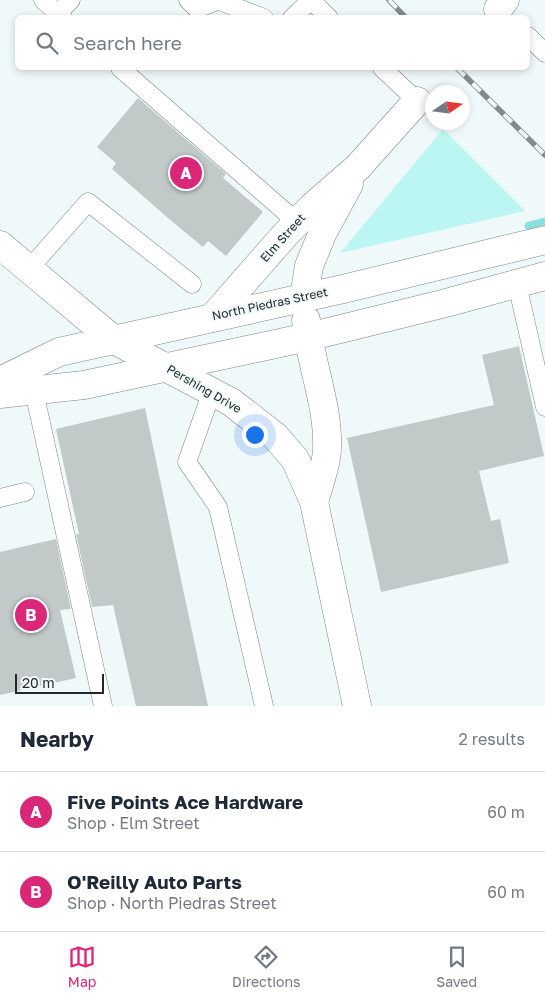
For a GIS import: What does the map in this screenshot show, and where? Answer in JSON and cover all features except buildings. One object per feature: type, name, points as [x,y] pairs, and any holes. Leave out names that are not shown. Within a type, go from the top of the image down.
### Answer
[{"type":"main road","name":"Elm Street","points":[[214,316],[312,207],[358,167],[417,101]]},
{"type":"main road","name":"Elm Street","points":[[314,502],[328,450],[325,418],[308,337],[304,297],[309,266],[323,232],[358,167]]},
{"type":"main road","name":"North Piedras Street","points":[[0,380],[59,352],[545,240]]},
{"type":"main road","name":"Pershing Drive","points":[[0,245],[114,340],[231,402],[275,436],[295,459],[314,502],[355,706]]},
{"type":"main road","points":[[0,394],[84,385],[308,337],[545,276]]},
{"type":"lane","points":[[43,0],[61,15],[71,0]]},
{"type":"lane","points":[[188,0],[197,9],[217,0],[256,15]]},
{"type":"lane","points":[[295,15],[311,0],[326,15]]},
{"type":"lane","points":[[530,38],[545,53]]},
{"type":"lane","points":[[122,70],[298,222]]},
{"type":"lane","points":[[384,70],[417,101]]},
{"type":"lane","points":[[30,269],[88,202],[192,284]]},
{"type":"lane","points":[[517,284],[545,407]]},
{"type":"lane","points":[[34,391],[102,706]]},
{"type":"lane","points":[[212,392],[186,462],[218,507],[264,706]]},
{"type":"lane","points":[[0,498],[25,492]]},
{"type":"shaded area","points":[[442,130],[525,211],[340,253]]},
{"type":"waterway","points":[[529,226],[545,222]]},
{"type":"railway","points":[[389,0],[403,15]]},
{"type":"railway","points":[[459,70],[545,155]]},
{"type":"place","name":"Five Points Ace Hardware","points":[[186,173]]},
{"type":"place","name":"O'Reilly Auto Parts","points":[[31,615]]}]
